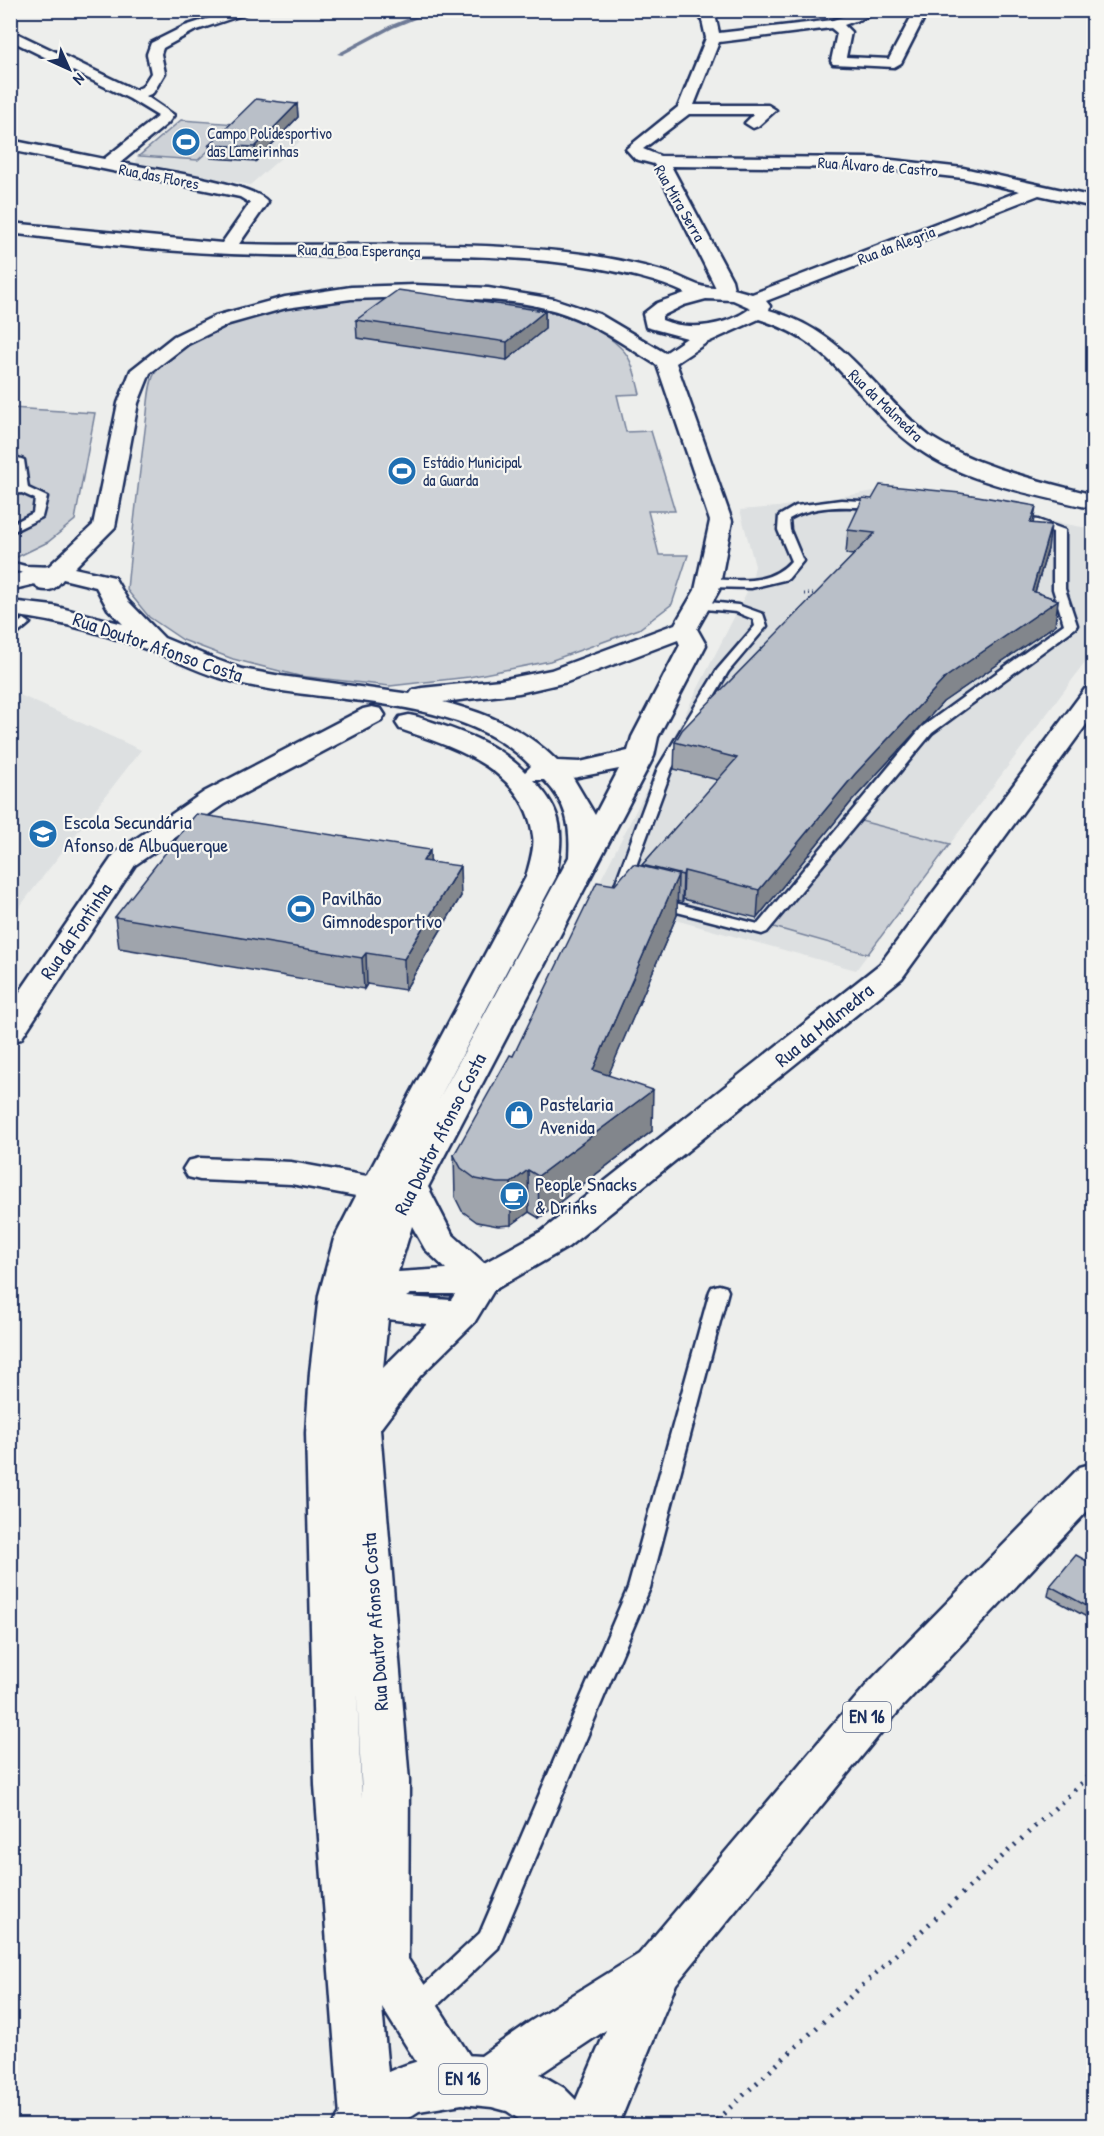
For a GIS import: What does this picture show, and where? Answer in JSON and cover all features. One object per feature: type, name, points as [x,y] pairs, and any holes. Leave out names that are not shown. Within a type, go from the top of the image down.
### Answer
[{"type":"street","points":[[135,96],[148,90],[158,73],[154,54],[156,46],[161,42],[188,29],[251,10]]},
{"type":"street","points":[[701,10],[709,19],[713,38],[685,109],[768,110],[753,123]]},
{"type":"street","points":[[713,38],[834,24],[880,10]]},
{"type":"street","points":[[834,24],[844,32],[838,61],[894,63],[922,10]]},
{"type":"street","points":[[809,12],[850,20]]},
{"type":"street","name":"Rua das Flores","points":[[10,34],[135,96],[166,115],[163,120],[107,165]]},
{"type":"street","name":"Rua Mira Serra","points":[[685,109],[634,149],[641,156],[660,161],[723,280],[726,293]]},
{"type":"street","points":[[10,145],[107,165]]},
{"type":"street","name":"Rua Álvaro de Castro","points":[[660,161],[874,163],[963,173],[1094,202]]},
{"type":"street","name":"Rua das Flores","points":[[107,165],[245,194],[260,202],[227,248]]},
{"type":"street","name":"Rua da Alegria","points":[[709,332],[755,307],[1039,189]]},
{"type":"street","name":"Rua da Boa Esperança","points":[[10,228],[146,244],[227,248],[528,253],[589,260],[641,271],[686,285],[701,294]]},
{"type":"street","points":[[19,620],[57,571],[104,527],[128,403],[141,370],[181,340],[222,320],[285,303],[340,295],[415,291],[488,294],[554,305],[592,318],[666,362],[721,521],[708,583],[685,629],[652,639],[578,670],[528,684],[382,707]]},
{"type":"street","name":"Rua da Malmedra","points":[[701,294],[726,293],[789,322],[817,339],[921,441],[966,465],[1094,502]]},
{"type":"street","points":[[592,318],[652,315],[701,294]]},
{"type":"street","points":[[652,315],[653,323],[666,329],[685,333],[709,332]]},
{"type":"street","points":[[666,362],[680,349],[709,332]]},
{"type":"street","points":[[10,583],[57,571],[106,582],[117,604],[157,645]]},
{"type":"street","points":[[19,620],[54,604],[86,577]]},
{"type":"street","name":"Rua Doutor Afonso Costa","points":[[19,620],[84,619],[239,676],[326,691],[382,707],[468,743],[499,761],[536,799],[548,837],[541,877],[439,1067],[394,1188]]},
{"type":"street","name":"Rua Doutor Afonso Costa","points":[[19,620],[98,642],[220,689],[463,716],[503,731],[552,769],[569,792],[584,825],[584,857],[394,1188],[352,1239],[355,1295],[365,1350],[360,1427],[386,1781],[383,1965],[413,2011],[473,2079]]},
{"type":"street","points":[[584,857],[606,821],[693,645],[685,629]]},
{"type":"street","name":"Rua da Malmedra","points":[[355,1295],[407,1282],[480,1281],[555,1239],[891,971],[1094,695]]},
{"type":"street","name":"Rua da Fontinha","points":[[10,1032],[63,949],[125,859],[213,798],[382,707]]},
{"type":"street","points":[[518,778],[552,769],[580,770],[642,747]]},
{"type":"street","points":[[200,1169],[291,1173],[394,1188],[438,1241],[480,1281],[461,1314],[406,1366],[360,1427]]},
{"type":"street","points":[[355,1295],[399,1309],[461,1314]]},
{"type":"street","name":"Rua Doutor Afonso Costa","points":[[355,1295],[329,1372],[326,1433],[338,1785],[362,2121]]},
{"type":"street","name":"EN 16","points":[[591,2126],[657,1970],[886,1694],[1094,1478]]},
{"type":"street","points":[[473,2079],[549,2038],[657,1970]]},
{"type":"street","name":"EN 16","points":[[362,2121],[393,2097],[422,2084],[473,2079],[526,2093],[557,2115],[566,2126]]},
{"type":"lane","points":[[10,458],[19,460],[17,490],[41,497],[38,515],[10,530]]},
{"type":"lane","points":[[708,583],[751,584],[784,576],[797,561],[784,530],[783,518],[800,508],[841,503],[900,507]]},
{"type":"lane","points":[[699,605],[738,609],[759,617],[761,627],[723,670],[665,768],[618,893],[762,929],[927,730],[1071,625],[1059,589],[1059,530],[1034,522],[1000,518]]},
{"type":"lane","points":[[10,565],[23,570],[57,571]]},
{"type":"lane","points":[[413,2011],[489,1940],[639,1588],[719,1291]]},
{"type":"path","points":[[798,594],[821,594]]},
{"type":"path","points":[[710,2126],[1094,1772]]},
{"type":"path","points":[[10,2119],[18,2126]]},
{"type":"shaded area","points":[[181,120],[304,138],[250,185],[137,163],[135,160],[139,156]]},
{"type":"shaded area","name":"Campo Polidesportivo das Lameirinhas","points":[[181,120],[238,124],[198,160],[139,156]]},
{"type":"shaded area","name":"Estádio Municipal da Guarda","points":[[416,296],[496,302],[552,313],[579,321],[602,333],[621,348],[634,370],[640,394],[617,395],[626,432],[651,431],[675,511],[648,511],[659,555],[688,555],[672,604],[639,629],[550,661],[469,677],[390,686],[299,676],[233,659],[183,640],[149,617],[127,590],[149,396],[155,373],[177,351],[206,334],[239,321],[276,311],[314,305]]},
{"type":"shaded area","points":[[10,408],[95,413],[75,520],[48,542],[11,560]]},
{"type":"shaded area","points":[[881,490],[1093,529],[1093,652],[856,970],[592,897],[751,584],[755,566],[740,510],[778,507]]},
{"type":"shaded area","name":"Escola Secundária Afonso de Albuquerque","points":[[10,691],[141,750],[11,918]]},
{"type":"shaded area","points":[[857,820],[950,844],[868,954],[770,926]]},
{"type":"building","points":[[256,99],[297,104],[255,147],[209,145]]},
{"type":"building","points":[[398,290],[545,311],[507,342],[356,320]]},
{"type":"building","points":[[880,485],[960,493],[1036,506],[1030,523],[1051,525],[1032,591],[1058,600],[946,677],[855,774],[759,890],[684,871],[683,875],[642,865],[737,758],[675,742],[682,730],[875,533],[848,530],[863,498],[872,499]]},
{"type":"building","name":"Pavilhão Gimnodesportivo","points":[[196,814],[430,850],[423,861],[460,866],[404,959],[366,953],[362,958],[115,917]]},
{"type":"building","points":[[633,864],[678,875],[593,1070],[653,1090],[538,1176],[528,1170],[511,1183],[476,1179],[461,1168],[454,1155],[510,1055],[513,1056],[597,882],[615,885]]},
{"type":"building","points":[[1076,1555],[1094,1565],[1094,1610],[1050,1586]]},
{"type":"waterway","points":[[340,54],[391,27],[435,10]]},
{"type":"place","name":"Campo Polidesportivo das Lameirinhas","points":[[186,142]]},
{"type":"place","name":"Estádio Municipal da Guarda","points":[[402,471]]},
{"type":"place","name":"Escola Secundária Afonso de Albuquerque","points":[[43,834]]},
{"type":"place","name":"Pavilhão Gimnodesportivo","points":[[301,909]]},
{"type":"place","name":"Pastelaria Avenida","points":[[519,1115]]},
{"type":"place","name":"People Snacks & Drinks","points":[[514,1196]]}]
